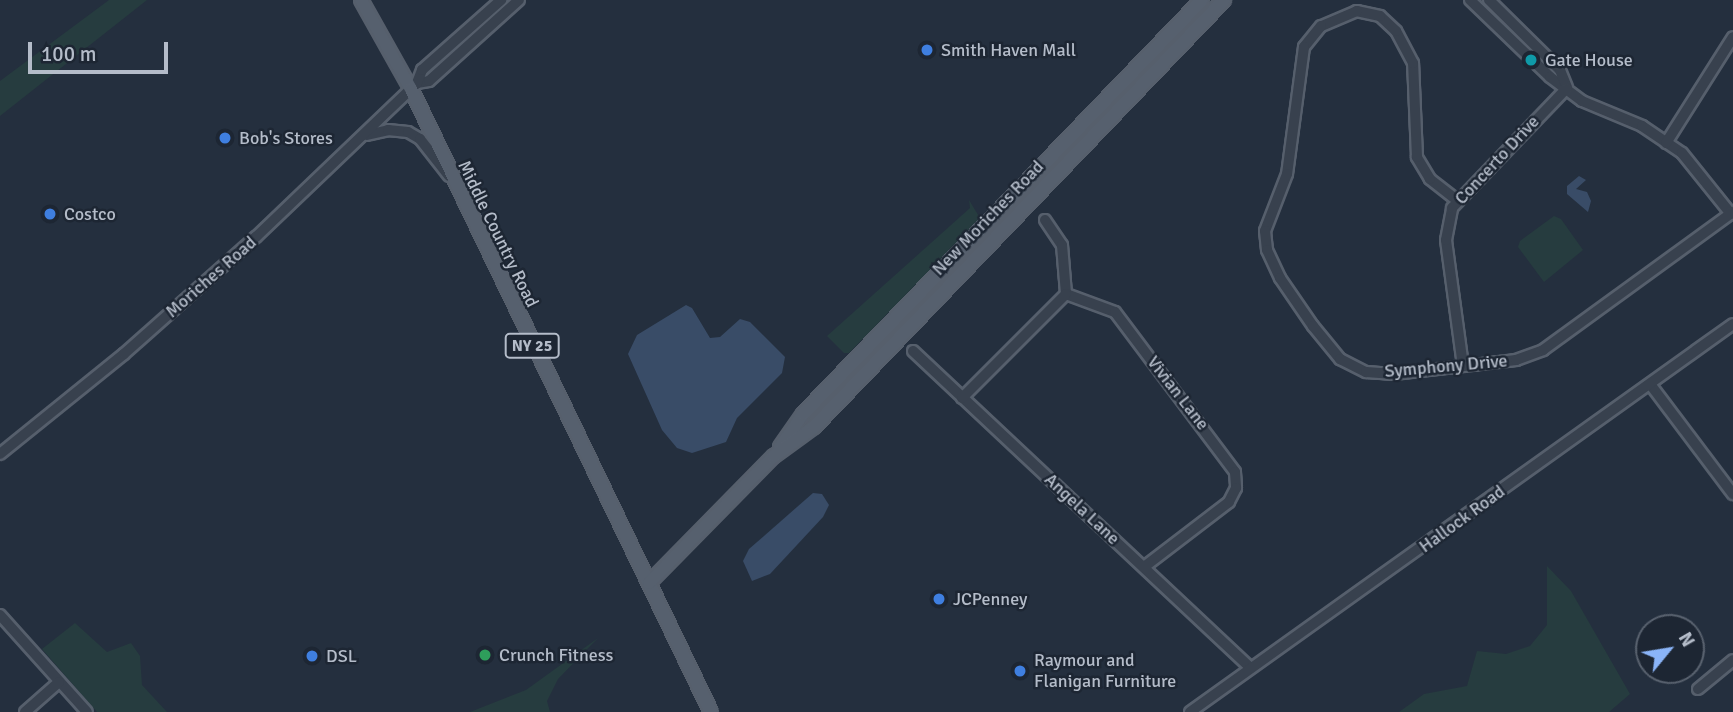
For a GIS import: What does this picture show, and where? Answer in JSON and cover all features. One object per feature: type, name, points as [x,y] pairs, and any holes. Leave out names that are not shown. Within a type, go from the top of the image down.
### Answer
[{"type":"main road","name":"Middle Country Road","points":[[361,0],[414,86],[452,180],[711,712]]},
{"type":"main road","name":"New Moriches Road","points":[[774,456],[803,414],[1202,0]]},
{"type":"main road","name":"New Moriches Road","points":[[649,583],[774,456],[814,427],[1224,0]]},
{"type":"street","points":[[414,86],[422,70],[500,0]]},
{"type":"street","points":[[414,86],[429,81],[519,0]]},
{"type":"street","points":[[1470,0],[1550,78],[1583,101],[1642,126],[1682,153],[1732,213]]},
{"type":"street","points":[[1489,0],[1560,69],[1567,88]]},
{"type":"street","name":"Symphony Drive","points":[[1458,201],[1430,179],[1417,157],[1413,62],[1396,31],[1380,16],[1357,11],[1321,26],[1304,47],[1287,174],[1265,231],[1267,250],[1280,278],[1340,359],[1366,372],[1516,360],[1543,350],[1732,213]]},
{"type":"street","points":[[1666,142],[1733,37]]},
{"type":"street","name":"Moriches Road","points":[[0,454],[124,354],[360,139],[414,86]]},
{"type":"street","name":"Concerto Drive","points":[[1463,366],[1446,240],[1458,201],[1567,88]]},
{"type":"street","points":[[360,139],[375,131],[408,132],[419,139],[452,180]]},
{"type":"street","points":[[962,398],[1066,294],[1062,245],[1045,220]]},
{"type":"street","name":"Vivian Lane","points":[[1066,294],[1115,312],[1235,472],[1236,488],[1228,502],[1144,566]]},
{"type":"street","name":"Hallock Road","points":[[1190,712],[1733,324]]},
{"type":"street","name":"Angela Lane","points":[[914,351],[1250,668]]},
{"type":"street","points":[[1650,384],[1733,494]]},
{"type":"street","points":[[0,615],[87,712]]},
{"type":"street","points":[[1698,689],[1733,660]]},
{"type":"street","points":[[25,712],[59,682]]},
{"type":"green space","points":[[109,0],[147,0],[0,116],[0,81]]},
{"type":"green space","points":[[969,200],[980,218],[849,353],[844,353],[827,336],[970,208]]},
{"type":"green space","points":[[1554,216],[1561,219],[1583,250],[1544,282],[1518,247],[1520,241]]},
{"type":"green space","points":[[1547,566],[1571,591],[1630,694],[1609,712],[1399,712],[1424,694],[1467,686],[1477,651],[1506,654],[1530,646],[1547,625]]},
{"type":"green space","points":[[75,623],[107,652],[131,643],[140,656],[142,685],[167,712],[97,712],[42,649]]},
{"type":"green space","points":[[598,638],[558,679],[547,701],[550,712],[470,712],[526,690]]},
{"type":"water","points":[[1579,176],[1586,180],[1576,189],[1587,192],[1591,201],[1588,212],[1567,194],[1567,186]]},
{"type":"water","points":[[686,305],[692,308],[710,338],[720,337],[740,319],[750,322],[785,357],[782,373],[737,418],[726,442],[692,453],[677,448],[662,430],[628,354],[637,335]]},
{"type":"water","points":[[813,493],[822,494],[829,505],[823,517],[770,574],[752,581],[743,561],[749,549]]},
{"type":"place","name":"Smith Haven Mall","points":[[927,50]]},
{"type":"place","name":"Gate House","points":[[1531,60]]},
{"type":"place","name":"Bob's Stores","points":[[225,138]]},
{"type":"place","name":"Costco","points":[[50,214]]},
{"type":"place","name":"JCPenney","points":[[939,599]]},
{"type":"place","name":"Crunch Fitness","points":[[485,655]]},
{"type":"place","name":"DSL","points":[[312,656]]},
{"type":"place","name":"Raymour and Flanigan Furniture","points":[[1020,671]]}]
